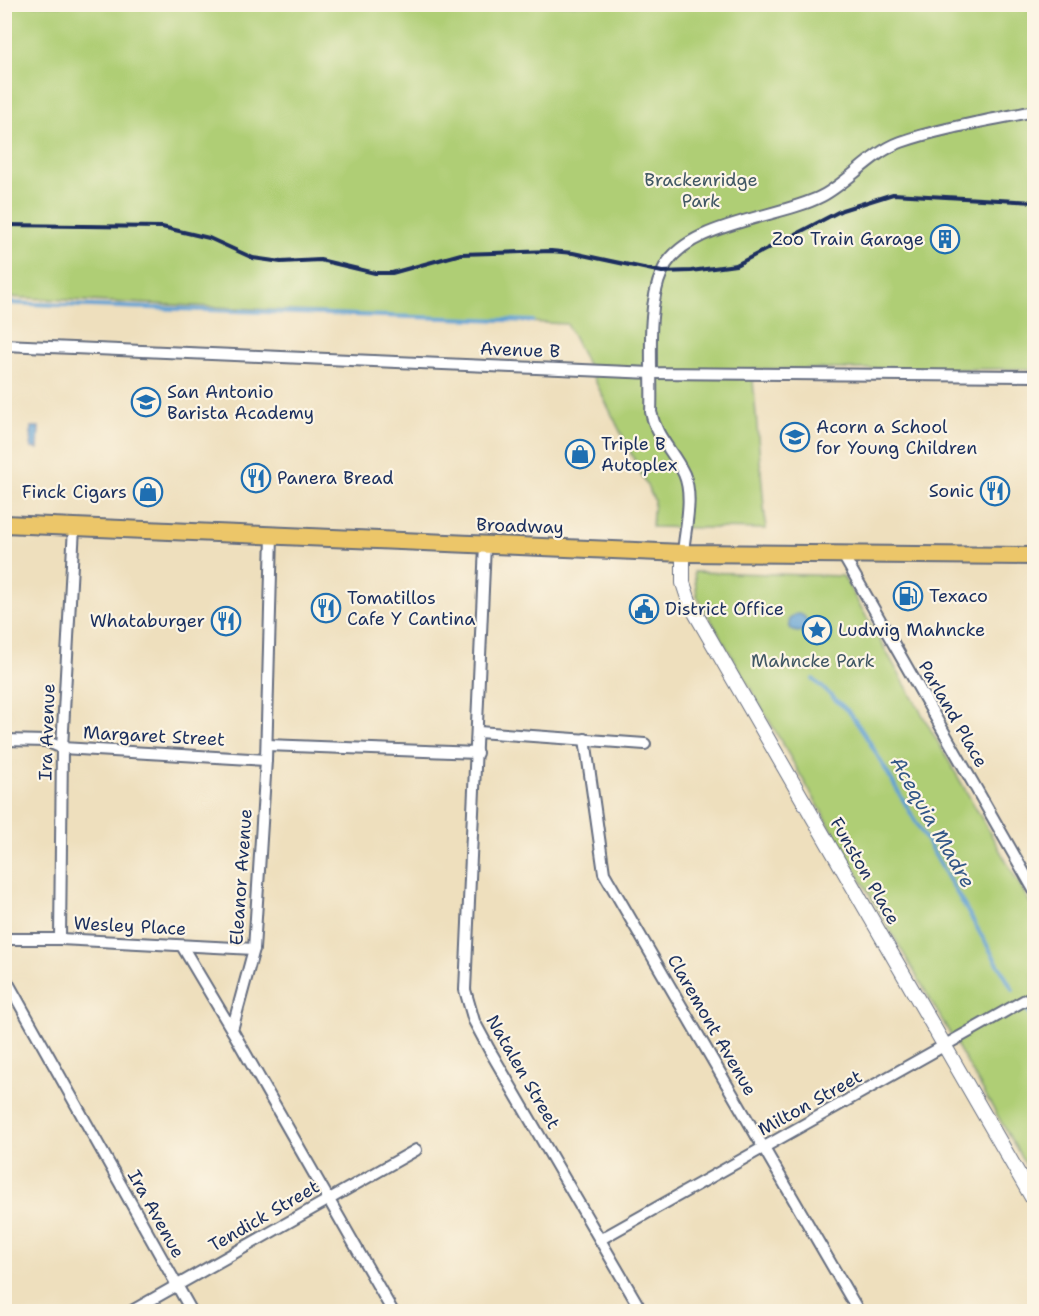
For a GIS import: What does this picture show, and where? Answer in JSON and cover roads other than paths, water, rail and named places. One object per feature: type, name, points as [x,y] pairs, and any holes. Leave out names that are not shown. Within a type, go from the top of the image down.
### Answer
[{"type":"main road","name":"Broadway","points":[[4,524],[682,553],[1035,556]]},
{"type":"street","points":[[682,553],[689,493],[684,474],[654,427],[651,412],[656,296],[662,272],[678,250],[699,237],[787,211],[824,195],[853,172],[900,142],[1035,111]]},
{"type":"street","name":"Avenue B","points":[[4,345],[652,373],[1035,376]]},
{"type":"street","name":"Ira Avenue","points":[[60,939],[62,747],[74,527]]},
{"type":"street","points":[[272,535],[267,745],[477,753]]},
{"type":"street","points":[[485,544],[478,732],[645,744]]},
{"type":"street","name":"Funston Place","points":[[682,553],[683,583],[690,604],[1035,1201]]},
{"type":"street","name":"Parland Place","points":[[843,555],[1035,890]]},
{"type":"street","name":"Natalen Street","points":[[478,732],[465,990],[474,1021],[484,1040],[642,1311]]},
{"type":"street","name":"Claremont Avenue","points":[[585,739],[604,873],[859,1311]]},
{"type":"street","name":"Margaret Street","points":[[4,740],[46,741],[62,747],[266,760]]},
{"type":"street","name":"Eleanor Avenue","points":[[232,1030],[254,949],[267,745]]},
{"type":"street","name":"Wesley Place","points":[[4,939],[60,939],[254,949]]},
{"type":"street","points":[[182,946],[393,1311]]},
{"type":"street","name":"Ira Avenue","points":[[4,976],[192,1311]]},
{"type":"street","name":"Milton Street","points":[[601,1239],[1035,995]]},
{"type":"street","name":"Tendick Street","points":[[130,1311],[416,1150]]},
{"type":"water","points":[[31,427],[39,427],[38,449],[31,448]]},
{"type":"water","points":[[794,614],[802,614],[807,619],[805,630],[794,632],[789,627],[789,619]]},
{"type":"waterway","points":[[4,303],[533,321]]},
{"type":"waterway","name":"Acequia Madre","points":[[813,679],[850,713],[869,741],[1013,990]]},
{"type":"waterway","name":"Acequia Madre","points":[[1027,1010],[1034,1022]]},
{"type":"railway","points":[[4,225],[162,227],[209,238],[253,258],[281,262],[320,260],[375,273],[392,273],[461,254],[551,251],[573,253],[662,272],[736,265],[842,210],[893,194],[1034,202]]},
{"type":"place","name":"Zoo Train Garage","points":[[945,239]]},
{"type":"place","name":"San Antonio Barista Academy","points":[[146,402]]},
{"type":"place","name":"Acorn a School for Young Children","points":[[795,437]]},
{"type":"place","name":"Triple B Autoplex","points":[[580,454]]},
{"type":"place","name":"Panera Bread","points":[[256,478]]},
{"type":"place","name":"Sonic","points":[[995,491]]},
{"type":"place","name":"Finck Cigars","points":[[148,492]]},
{"type":"place","name":"Texaco","points":[[908,596]]},
{"type":"place","name":"Tomatillos Cafe Y Cantina","points":[[326,608]]},
{"type":"place","name":"District Office","points":[[644,609]]},
{"type":"place","name":"Whataburger","points":[[226,621]]},
{"type":"place","name":"Ludwig Mahncke","points":[[817,630]]},
{"type":"park label","name":"Brackenridge Park","points":[[701,190]]},
{"type":"park label","name":"Mahncke Park","points":[[813,661]]}]
